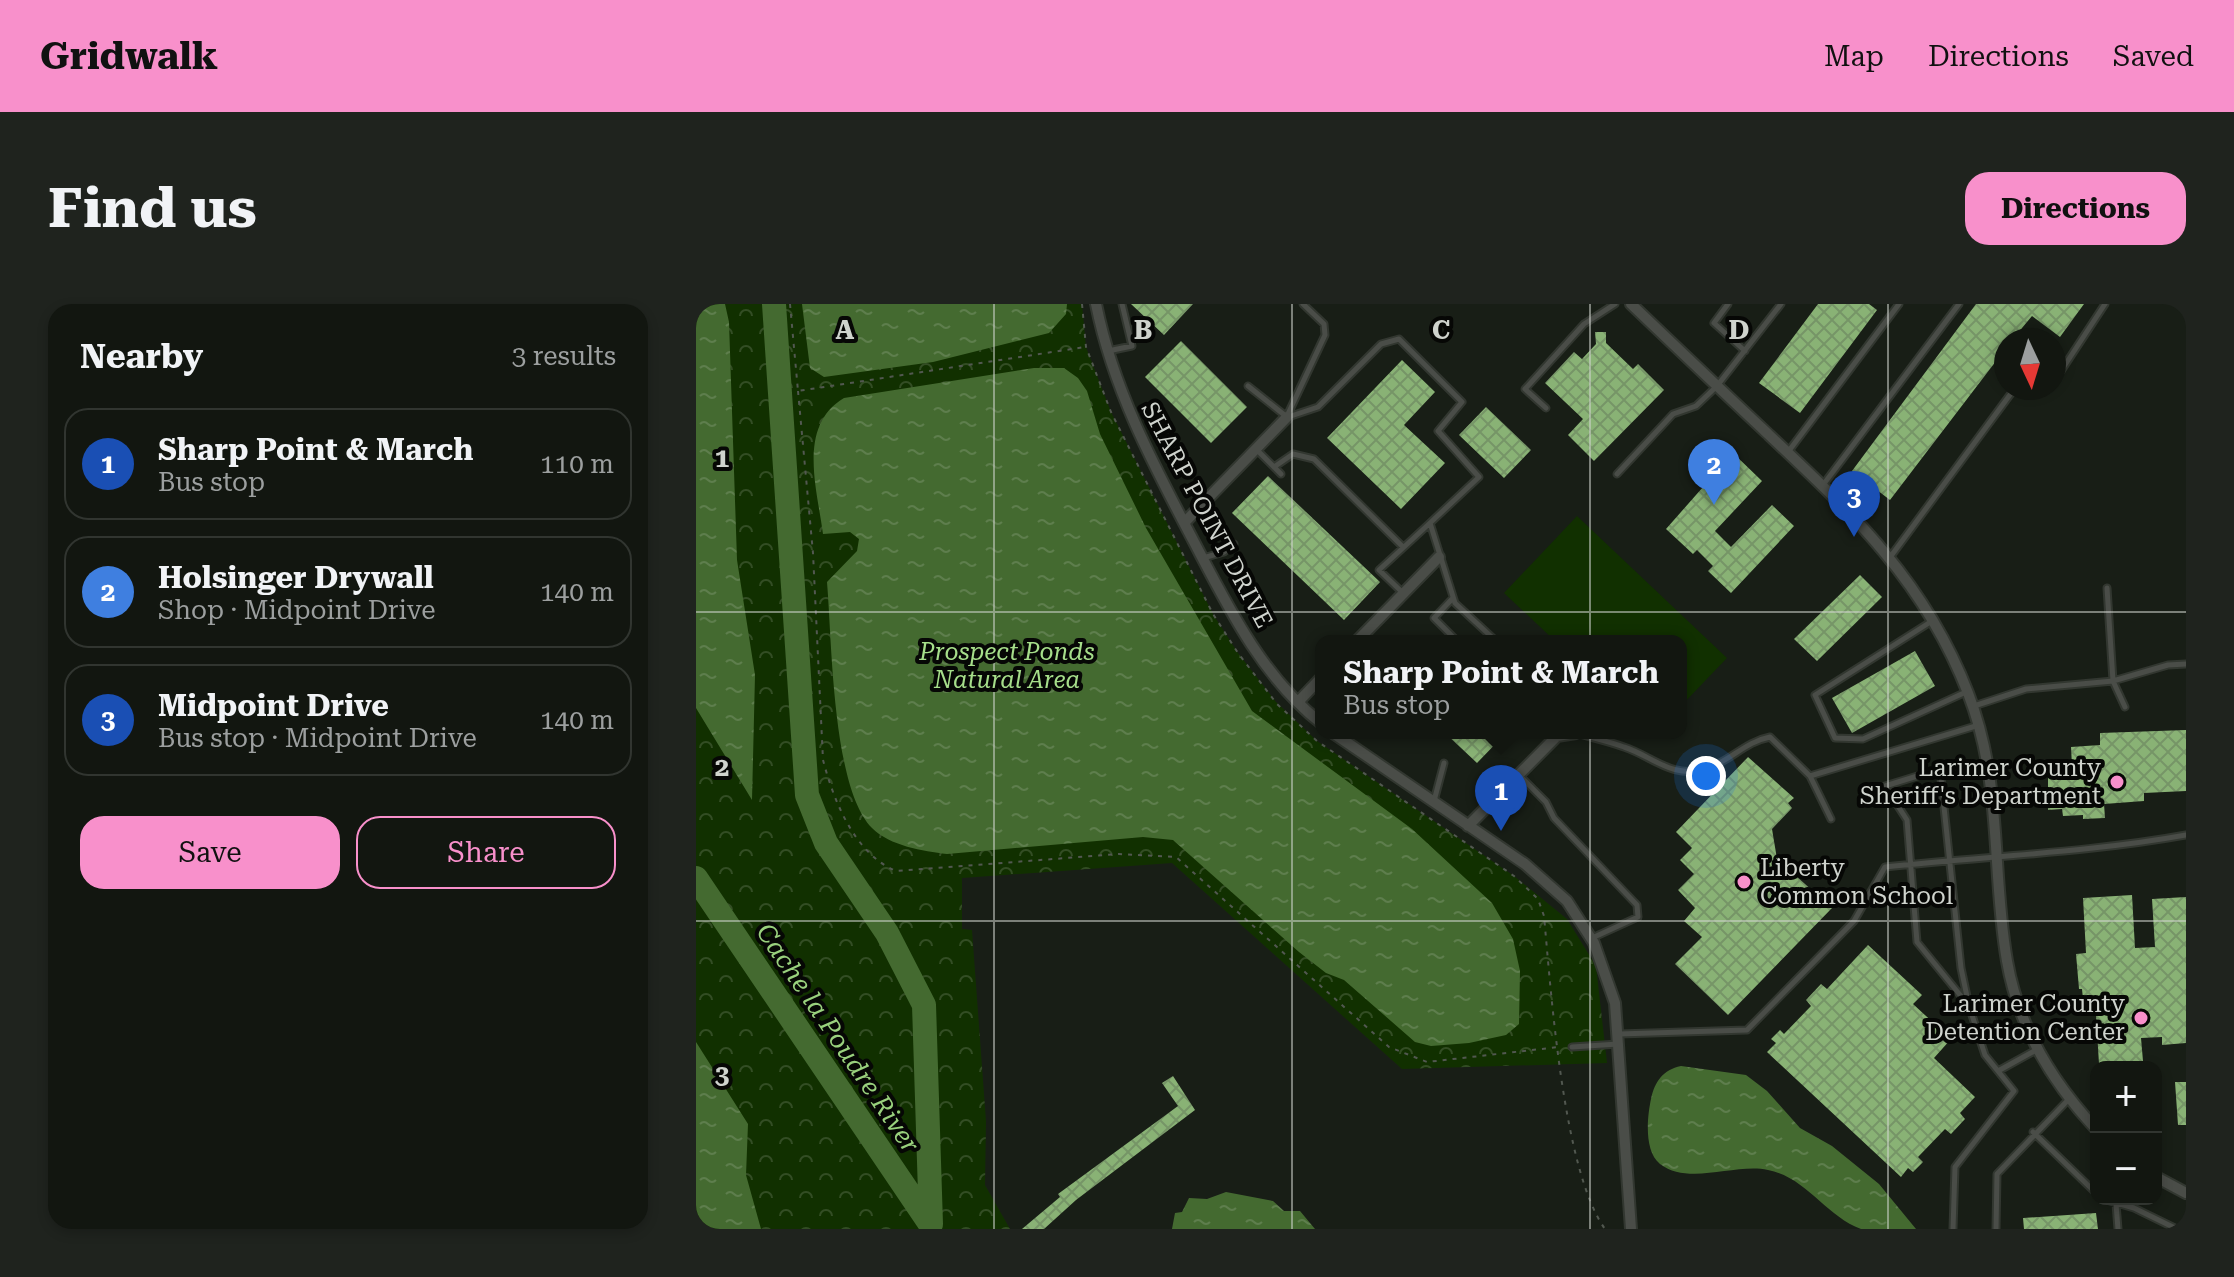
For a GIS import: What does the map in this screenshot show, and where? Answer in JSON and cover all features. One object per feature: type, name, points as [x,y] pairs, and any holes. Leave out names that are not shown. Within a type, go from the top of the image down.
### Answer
[{"type":"street","name":"SHARP POINT DRIVE","points":[[1096,304],[1106,351],[1128,411],[1184,523],[1234,617],[1271,671],[1315,717]]},
{"type":"street","points":[[1631,304],[1788,452],[1891,556],[1932,621],[1968,691],[1980,724],[1994,793],[2006,959],[2021,1012],[2038,1049],[2070,1099],[2090,1122]]},
{"type":"street","points":[[1184,523],[1287,417]]},
{"type":"street","points":[[1363,635],[1439,557]]},
{"type":"street","points":[[1299,701],[1315,684]]},
{"type":"street","points":[[1342,739],[1525,864],[1567,901],[1591,938],[1607,973],[1618,1039],[1631,1229]]},
{"type":"street","points":[[1468,826],[1554,739]]},
{"type":"street","points":[[2162,1180],[2186,1193]]},
{"type":"lane","points":[[1106,351],[1132,346],[1122,304]]},
{"type":"lane","points":[[1287,417],[1325,335],[1324,324],[1303,304]]},
{"type":"lane","points":[[1546,408],[1525,389],[1584,324],[1615,304]]},
{"type":"lane","points":[[1728,304],[1714,323],[1745,351]]},
{"type":"lane","points":[[1617,474],[1673,414],[1696,406],[1717,386],[1781,304]]},
{"type":"lane","points":[[1788,452],[1899,304]]},
{"type":"lane","points":[[1823,486],[1959,304]]},
{"type":"lane","points":[[2066,363],[2105,304]]},
{"type":"lane","points":[[1287,417],[1318,407],[1381,344],[1399,339],[1462,402],[1438,431],[1479,477],[1379,570],[1404,593]]},
{"type":"lane","points":[[1248,386],[1287,417]]},
{"type":"lane","points":[[1891,556],[2006,400]]},
{"type":"lane","points":[[1256,449],[1281,474]]},
{"type":"lane","points":[[1274,467],[1293,454],[1314,459],[1403,547]]},
{"type":"lane","points":[[1430,523],[1455,603],[1490,635]]},
{"type":"lane","points":[[1203,558],[1224,552],[1234,544]]},
{"type":"lane","points":[[2107,588],[2113,681],[2125,707]]},
{"type":"lane","points":[[1451,635],[1434,618],[1453,597]]},
{"type":"lane","points":[[1932,621],[1815,695],[1835,738],[1863,739],[1968,691]]},
{"type":"lane","points":[[1973,707],[2026,689],[2113,681],[2168,665],[2186,664]]},
{"type":"lane","points":[[1810,776],[1980,724]]},
{"type":"lane","points":[[1596,739],[1627,748],[1658,766],[1682,772],[1703,770],[1727,760],[1749,741],[1770,737],[1810,776],[1831,819]]},
{"type":"lane","points":[[1433,803],[1444,763]]},
{"type":"lane","points":[[1953,1229],[1955,1167],[2014,1091],[1985,1055],[1969,1006],[1940,769],[1885,786],[1907,820],[1917,942],[1969,1006]]},
{"type":"lane","points":[[1519,775],[1637,905],[1638,917],[1632,922],[1591,938]]},
{"type":"lane","points":[[1572,1047],[1618,1039],[1747,1030],[1854,921],[1885,867],[2117,847],[2186,835]]},
{"type":"lane","points":[[1998,1071],[2038,1049]]},
{"type":"lane","points":[[1996,1229],[1997,1174],[2033,1132],[2070,1099]]},
{"type":"lane","points":[[2033,1132],[2090,1187]]},
{"type":"lane","points":[[2116,1205],[2118,1229]]},
{"type":"lane","points":[[2132,1205],[2177,1229]]},
{"type":"path","points":[[790,304],[813,553],[823,760],[838,803],[865,849],[880,864],[896,871],[1119,854],[1176,857],[1389,1047],[1427,1062],[1559,1047]]},
{"type":"path","points":[[798,391],[1086,347]]},
{"type":"green space","name":"Prospect Ponds Natural Area","points":[[696,304],[1082,304],[1086,347],[1111,412],[1213,614],[1238,653],[1276,702],[1317,741],[1514,876],[1567,919],[1596,966],[1607,1063],[1402,1069],[1172,863],[962,878],[962,929],[972,930],[986,1121],[985,1185],[1010,1229],[696,1229]]},
{"type":"green space","points":[[1577,516],[1727,658],[1687,700],[1687,635],[1549,635],[1504,593]]},
{"type":"water","points":[[696,304],[725,304],[729,322],[737,560],[755,675],[752,800],[696,708]]},
{"type":"water","points":[[802,304],[1067,304],[1066,314],[1049,333],[933,362],[824,377],[810,368]]},
{"type":"water","name":"Prospect Ponds Natural Area","points":[[1034,368],[1064,368],[1078,378],[1087,391],[1100,434],[1146,528],[1252,711],[1412,829],[1492,903],[1513,939],[1520,971],[1519,1024],[1506,1035],[1469,1043],[1431,1046],[1415,1042],[1344,980],[1326,973],[1299,952],[1173,840],[1143,837],[947,854],[897,843],[872,828],[859,808],[842,748],[836,712],[827,582],[857,551],[859,539],[850,532],[823,534],[814,459],[820,425],[829,410],[844,398]]},
{"type":"water","points":[[696,1042],[748,1124],[746,1175],[761,1229],[696,1229]]},
{"type":"water","points":[[1681,1066],[1746,1075],[1767,1091],[1800,1128],[1832,1146],[1879,1184],[1916,1229],[1861,1229],[1837,1215],[1794,1180],[1768,1170],[1741,1169],[1698,1174],[1672,1170],[1660,1164],[1649,1143],[1651,1099],[1661,1077]]},
{"type":"water","points":[[1226,1192],[1273,1201],[1284,1211],[1300,1211],[1315,1229],[1172,1229],[1175,1213],[1182,1212],[1189,1198],[1207,1199]]},
{"type":"building","points":[[1131,304],[1193,304],[1164,335]]},
{"type":"building","points":[[1818,304],[1869,304],[1877,310],[1800,413],[1759,383]]},
{"type":"building","points":[[1976,304],[2084,304],[2066,329],[2048,328],[2032,316],[2022,328],[1994,328],[1994,364],[1890,500],[1852,471]]},
{"type":"building","points":[[1595,332],[1606,332],[1606,343],[1633,369],[1638,364],[1664,390],[1594,461],[1568,435],[1583,419],[1545,383],[1574,352],[1582,359],[1596,344]]},
{"type":"building","points":[[1181,341],[1247,407],[1211,443],[1145,377]]},
{"type":"building","points":[[1402,360],[1435,392],[1404,425],[1445,463],[1401,509],[1327,438]]},
{"type":"building","points":[[1486,407],[1531,450],[1504,478],[1459,435]]},
{"type":"building","points":[[1733,453],[1762,481],[1715,531],[1731,547],[1772,505],[1794,526],[1731,593],[1708,571],[1713,566],[1697,550],[1693,554],[1666,529]]},
{"type":"building","points":[[1268,476],[1380,582],[1344,620],[1232,513]]},
{"type":"building","points":[[1860,575],[1882,597],[1817,661],[1794,639]]},
{"type":"building","points":[[1915,651],[1935,686],[1852,733],[1832,698]]},
{"type":"building","name":"Larimer County Sheriff's Department","points":[[2186,730],[2186,791],[2144,793],[2144,801],[2104,804],[2105,818],[2083,819],[2083,815],[2063,816],[2062,809],[2048,810],[2048,768],[2072,766],[2071,747],[2100,745],[2100,733]]},
{"type":"building","points":[[1451,739],[1500,739],[1477,763]]},
{"type":"building","name":"Liberty Common School","points":[[1748,757],[1794,798],[1788,803],[1792,808],[1772,829],[1777,859],[1832,908],[1728,1015],[1675,964],[1702,937],[1684,921],[1695,908],[1678,890],[1694,874],[1680,860],[1692,848],[1676,832]]},
{"type":"building","name":"Larimer County Detention Center","points":[[2132,895],[2135,948],[2155,947],[2152,899],[2186,897],[2186,1043],[2162,1045],[2162,1037],[2141,1038],[2143,1061],[2099,1061],[2095,998],[2083,999],[2082,989],[2079,989],[2076,954],[2086,953],[2083,898]]},
{"type":"building","points":[[1868,945],[1922,995],[1913,1004],[1951,1039],[1934,1058],[1975,1097],[1960,1113],[1965,1119],[1951,1134],[1945,1129],[1918,1157],[1923,1162],[1913,1172],[1908,1168],[1901,1177],[1767,1052],[1776,1043],[1771,1039],[1780,1030],[1784,1034],[1811,1006],[1806,1000],[1821,984],[1827,989]]},
{"type":"building","points":[[1173,1076],[1195,1110],[1076,1200],[1044,1229],[1022,1229],[1060,1197],[1058,1194],[1178,1106],[1162,1083]]},
{"type":"building","points":[[2175,1082],[2186,1082],[2186,1125],[2178,1125]]},
{"type":"building","points":[[2096,1213],[2098,1229],[2024,1229],[2023,1218]]},
{"type":"waterway","points":[[774,304],[807,795],[826,843],[887,933],[924,1005],[931,1224]]},
{"type":"waterway","name":"Cache la Poudre River","points":[[696,878],[930,1224]]},
{"type":"place","name":"Holsinger Drywall","points":[[1714,505]]},
{"type":"place","name":"Midpoint Drive","points":[[1854,537]]},
{"type":"place","name":"Larimer County Sheriff's Department","points":[[2117,782]]},
{"type":"place","name":"Sharp Point & March","points":[[1501,831]]},
{"type":"place","name":"Liberty Common School","points":[[1744,882]]},
{"type":"place","name":"Larimer County Detention Center","points":[[2141,1018]]}]
